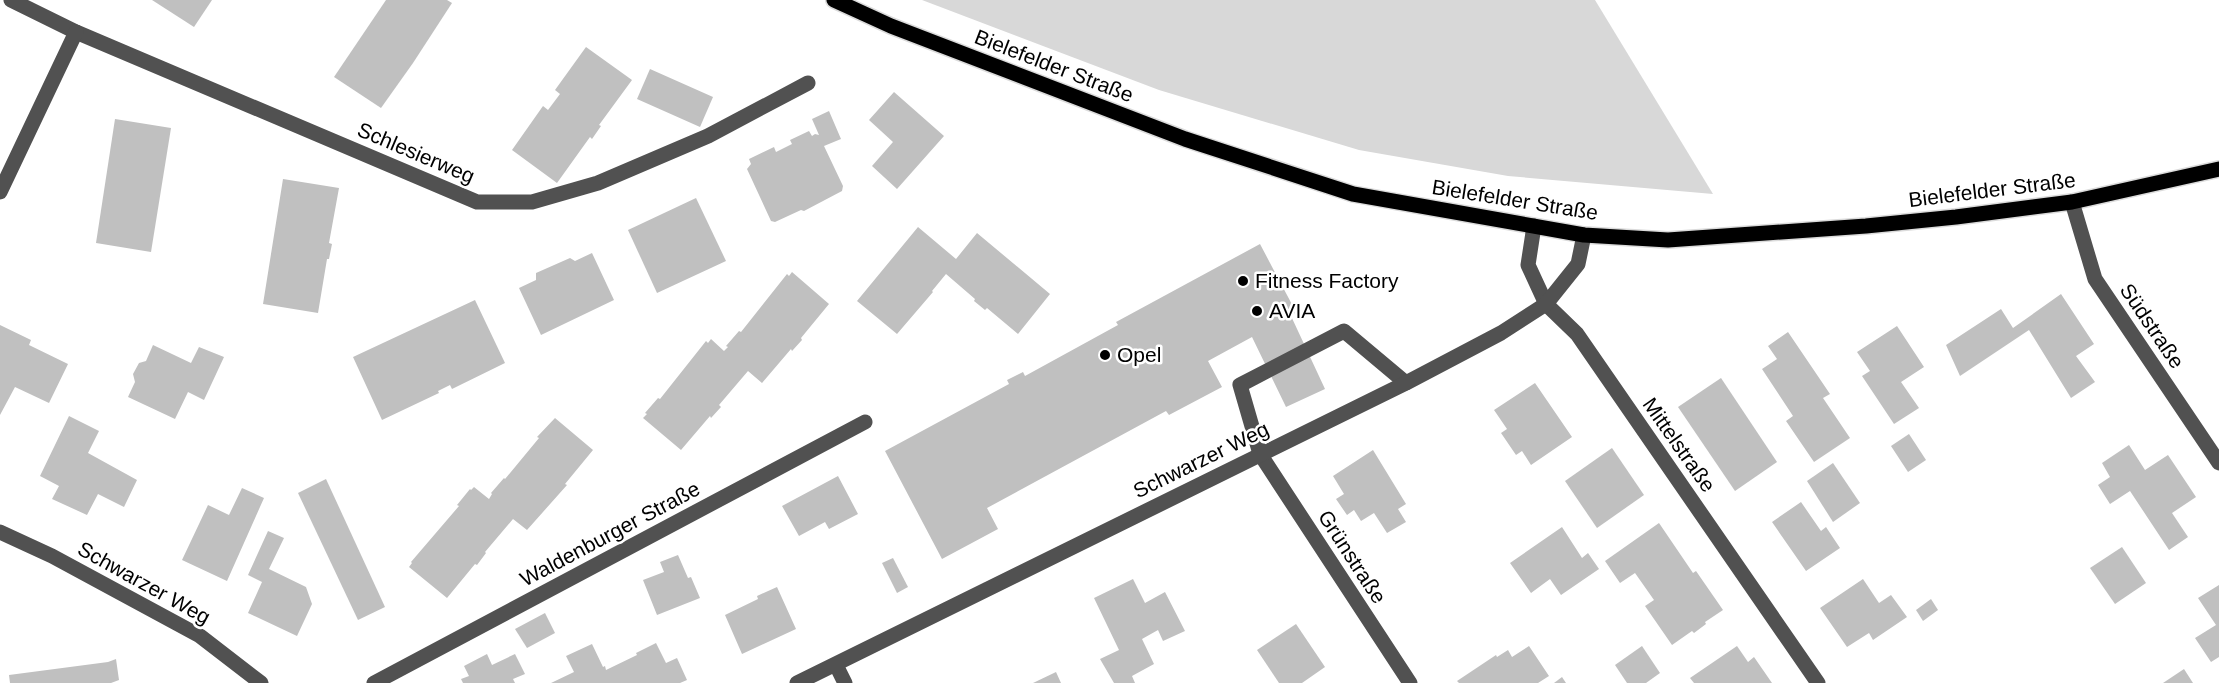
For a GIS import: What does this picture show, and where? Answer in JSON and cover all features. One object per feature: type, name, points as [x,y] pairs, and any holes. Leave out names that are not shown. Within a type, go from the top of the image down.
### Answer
[{"type":"main road","name":"Bielefelder Straße","points":[[834,0],[902,30],[1185,139],[1330,187],[1353,194],[1584,235],[1680,239],[1866,226],[2072,202],[2219,169]]},
{"type":"street","name":"Schlesierweg","points":[[11,0],[76,32],[477,202],[532,202],[597,183],[708,136],[808,83]]},
{"type":"street","points":[[0,192],[76,32]]},
{"type":"street","name":"Südstraße","points":[[2072,202],[2095,279],[2219,463]]},
{"type":"street","name":"Mittelstraße","points":[[1534,226],[1528,265],[1546,304],[1577,334],[1818,683]]},
{"type":"street","name":"Schwarzer Weg","points":[[797,683],[1406,383],[1501,333],[1546,304],[1578,264],[1584,235]]},
{"type":"street","name":"Grünstraße","points":[[1406,383],[1344,331],[1240,385],[1260,454],[1410,683]]},
{"type":"street","name":"Waldenburger Straße","points":[[374,683],[865,422]]},
{"type":"street","name":"Schwarzer Weg","points":[[0,532],[52,556],[200,636],[261,683]]},
{"type":"street","points":[[836,665],[844,683]]},
{"type":"shaded area","points":[[922,0],[1595,0],[1713,194],[1508,176],[1359,150],[1159,90]]},
{"type":"building","points":[[152,0],[212,0],[194,27]]},
{"type":"building","points":[[386,0],[447,0],[452,3],[381,108],[334,77]]},
{"type":"building","points":[[586,47],[632,80],[599,125],[601,126],[592,139],[590,137],[557,183],[512,150],[543,106],[548,110],[560,94],[555,90]]},
{"type":"building","points":[[650,69],[713,97],[700,127],[637,99]]},
{"type":"building","points":[[894,92],[944,136],[897,189],[872,166],[893,142],[869,120]]},
{"type":"building","points":[[829,111],[841,139],[824,146],[843,186],[842,191],[804,211],[801,210],[775,222],[771,221],[747,169],[751,164],[749,159],[774,147],[776,152],[792,144],[790,140],[809,131],[812,136],[819,135],[812,119]]},
{"type":"building","points":[[115,119],[171,128],[151,252],[96,243]]},
{"type":"building","points":[[283,179],[339,188],[329,243],[332,244],[329,259],[327,259],[318,313],[263,304]]},
{"type":"building","points":[[696,198],[726,261],[657,293],[628,230]]},
{"type":"building","points":[[918,227],[956,259],[977,233],[1050,294],[1018,334],[987,308],[985,310],[974,301],[975,299],[946,274],[897,334],[857,301]]},
{"type":"building","points":[[1260,244],[1296,312],[1291,316],[1325,389],[1286,407],[1252,337],[1208,361],[1222,387],[1169,415],[1166,411],[987,508],[998,529],[942,559],[885,451],[1009,384],[1007,380],[1023,372],[1025,376],[1118,325],[1116,322]]},
{"type":"building","points":[[592,253],[614,300],[541,335],[519,288],[536,280],[536,273],[570,258],[575,261]]},
{"type":"building","points":[[792,272],[829,304],[801,338],[802,340],[792,351],[791,349],[762,383],[748,371],[719,405],[721,407],[711,418],[710,416],[681,450],[643,418],[647,414],[645,413],[658,398],[660,399],[706,341],[708,343],[711,339],[724,351],[787,274],[789,276]]},
{"type":"building","points":[[2061,294],[2094,344],[2076,356],[2095,382],[2071,398],[2029,330],[1960,376],[1946,345],[2001,309],[2013,328]]},
{"type":"building","points":[[475,300],[505,363],[452,389],[450,385],[438,391],[439,393],[382,420],[353,357]]},
{"type":"building","points":[[0,325],[31,340],[29,345],[68,364],[49,403],[15,387],[0,415]]},
{"type":"building","points":[[1897,326],[1924,367],[1901,382],[1919,408],[1894,424],[1862,376],[1870,371],[1857,352]]},
{"type":"building","points":[[1788,332],[1830,394],[1823,398],[1850,438],[1814,462],[1786,421],[1793,416],[1762,369],[1777,359],[1768,346]]},
{"type":"building","points":[[153,345],[191,363],[199,347],[224,357],[204,400],[188,392],[175,419],[128,397],[135,382],[133,374],[139,363],[146,361]]},
{"type":"building","points":[[1721,378],[1777,462],[1735,491],[1678,407]]},
{"type":"building","points":[[1535,383],[1572,437],[1531,465],[1522,451],[1516,455],[1501,433],[1507,429],[1494,410]]},
{"type":"building","points":[[69,416],[99,431],[88,453],[137,480],[124,507],[98,494],[87,515],[52,499],[59,486],[40,476]]},
{"type":"building","points":[[555,418],[593,450],[565,484],[567,485],[527,530],[513,519],[477,565],[475,564],[447,598],[409,567],[411,562],[459,506],[457,505],[470,489],[474,487],[489,499],[491,493]]},
{"type":"building","points":[[1909,434],[1926,460],[1908,472],[1891,446]]},
{"type":"building","points":[[2129,445],[2145,470],[2168,455],[2196,497],[2172,513],[2188,537],[2169,550],[2130,491],[2110,504],[2098,485],[2110,477],[2102,463]]},
{"type":"building","points":[[1612,448],[1644,495],[1597,528],[1565,481]]},
{"type":"building","points":[[1373,450],[1406,504],[1398,509],[1406,522],[1387,533],[1374,513],[1361,521],[1354,510],[1347,515],[1336,499],[1344,494],[1333,476]]},
{"type":"building","points":[[1833,463],[1860,503],[1833,522],[1807,481]]},
{"type":"building","points":[[838,476],[858,514],[829,529],[825,522],[799,536],[782,506]]},
{"type":"building","points":[[326,479],[385,607],[358,620],[298,493]]},
{"type":"building","points":[[242,488],[264,498],[227,581],[182,560],[208,505],[229,515]]},
{"type":"building","points":[[1801,502],[1821,531],[1826,527],[1840,548],[1806,571],[1772,522]]},
{"type":"building","points":[[1659,523],[1693,573],[1696,571],[1723,610],[1694,633],[1692,631],[1672,645],[1645,606],[1654,600],[1635,573],[1620,583],[1605,561]]},
{"type":"building","points":[[1562,527],[1582,558],[1588,553],[1599,569],[1561,595],[1550,579],[1531,593],[1510,563]]},
{"type":"building","points":[[268,531],[284,538],[269,569],[306,587],[312,604],[297,636],[248,613],[262,582],[248,575]]},
{"type":"building","points":[[2122,547],[2146,583],[2115,604],[2090,568]]},
{"type":"building","points":[[678,555],[700,598],[657,615],[643,580],[664,572],[660,562]]},
{"type":"building","points":[[893,558],[908,587],[897,593],[882,563]]},
{"type":"building","points":[[1133,579],[1145,603],[1165,592],[1185,631],[1163,641],[1158,630],[1142,639],[1154,664],[1132,676],[1135,683],[1114,683],[1100,659],[1119,650],[1094,598]]},
{"type":"building","points":[[1863,579],[1879,603],[1891,595],[1907,617],[1873,640],[1869,633],[1847,647],[1820,608]]},
{"type":"building","points":[[2219,585],[2219,657],[2211,662],[2195,638],[2216,625],[2198,598]]},
{"type":"building","points":[[777,587],[796,629],[742,654],[725,615]]},
{"type":"building","points":[[1931,599],[1938,610],[1923,621],[1916,610]]},
{"type":"building","points":[[545,613],[555,633],[527,648],[515,629]]},
{"type":"building","points":[[1296,624],[1325,667],[1302,683],[1279,683],[1257,650]]},
{"type":"building","points":[[656,643],[666,663],[677,658],[687,680],[680,683],[551,683],[574,672],[566,656],[592,644],[606,670]]},
{"type":"building","points":[[1529,646],[1549,676],[1538,683],[1459,683],[1457,681],[1496,655],[1497,657],[1508,650],[1512,657]]},
{"type":"building","points":[[1642,646],[1660,673],[1646,683],[1627,683],[1615,665]]},
{"type":"building","points":[[1737,646],[1748,662],[1754,657],[1772,683],[1694,683],[1690,678]]},
{"type":"building","points":[[487,654],[492,665],[515,654],[525,674],[513,679],[515,683],[463,683],[461,679],[469,676],[464,666]]},
{"type":"building","points":[[116,659],[119,680],[111,683],[10,683],[9,675]]},
{"type":"building","points":[[2184,669],[2193,683],[2163,683]]},
{"type":"building","points":[[1056,672],[1061,683],[1033,683]]},
{"type":"building","points":[[1562,677],[1566,683],[1554,683]]},
{"type":"place","name":"Fitness Factory","points":[[1243,281]]},
{"type":"place","name":"AVIA","points":[[1257,311]]},
{"type":"place","name":"Opel","points":[[1105,355]]}]
